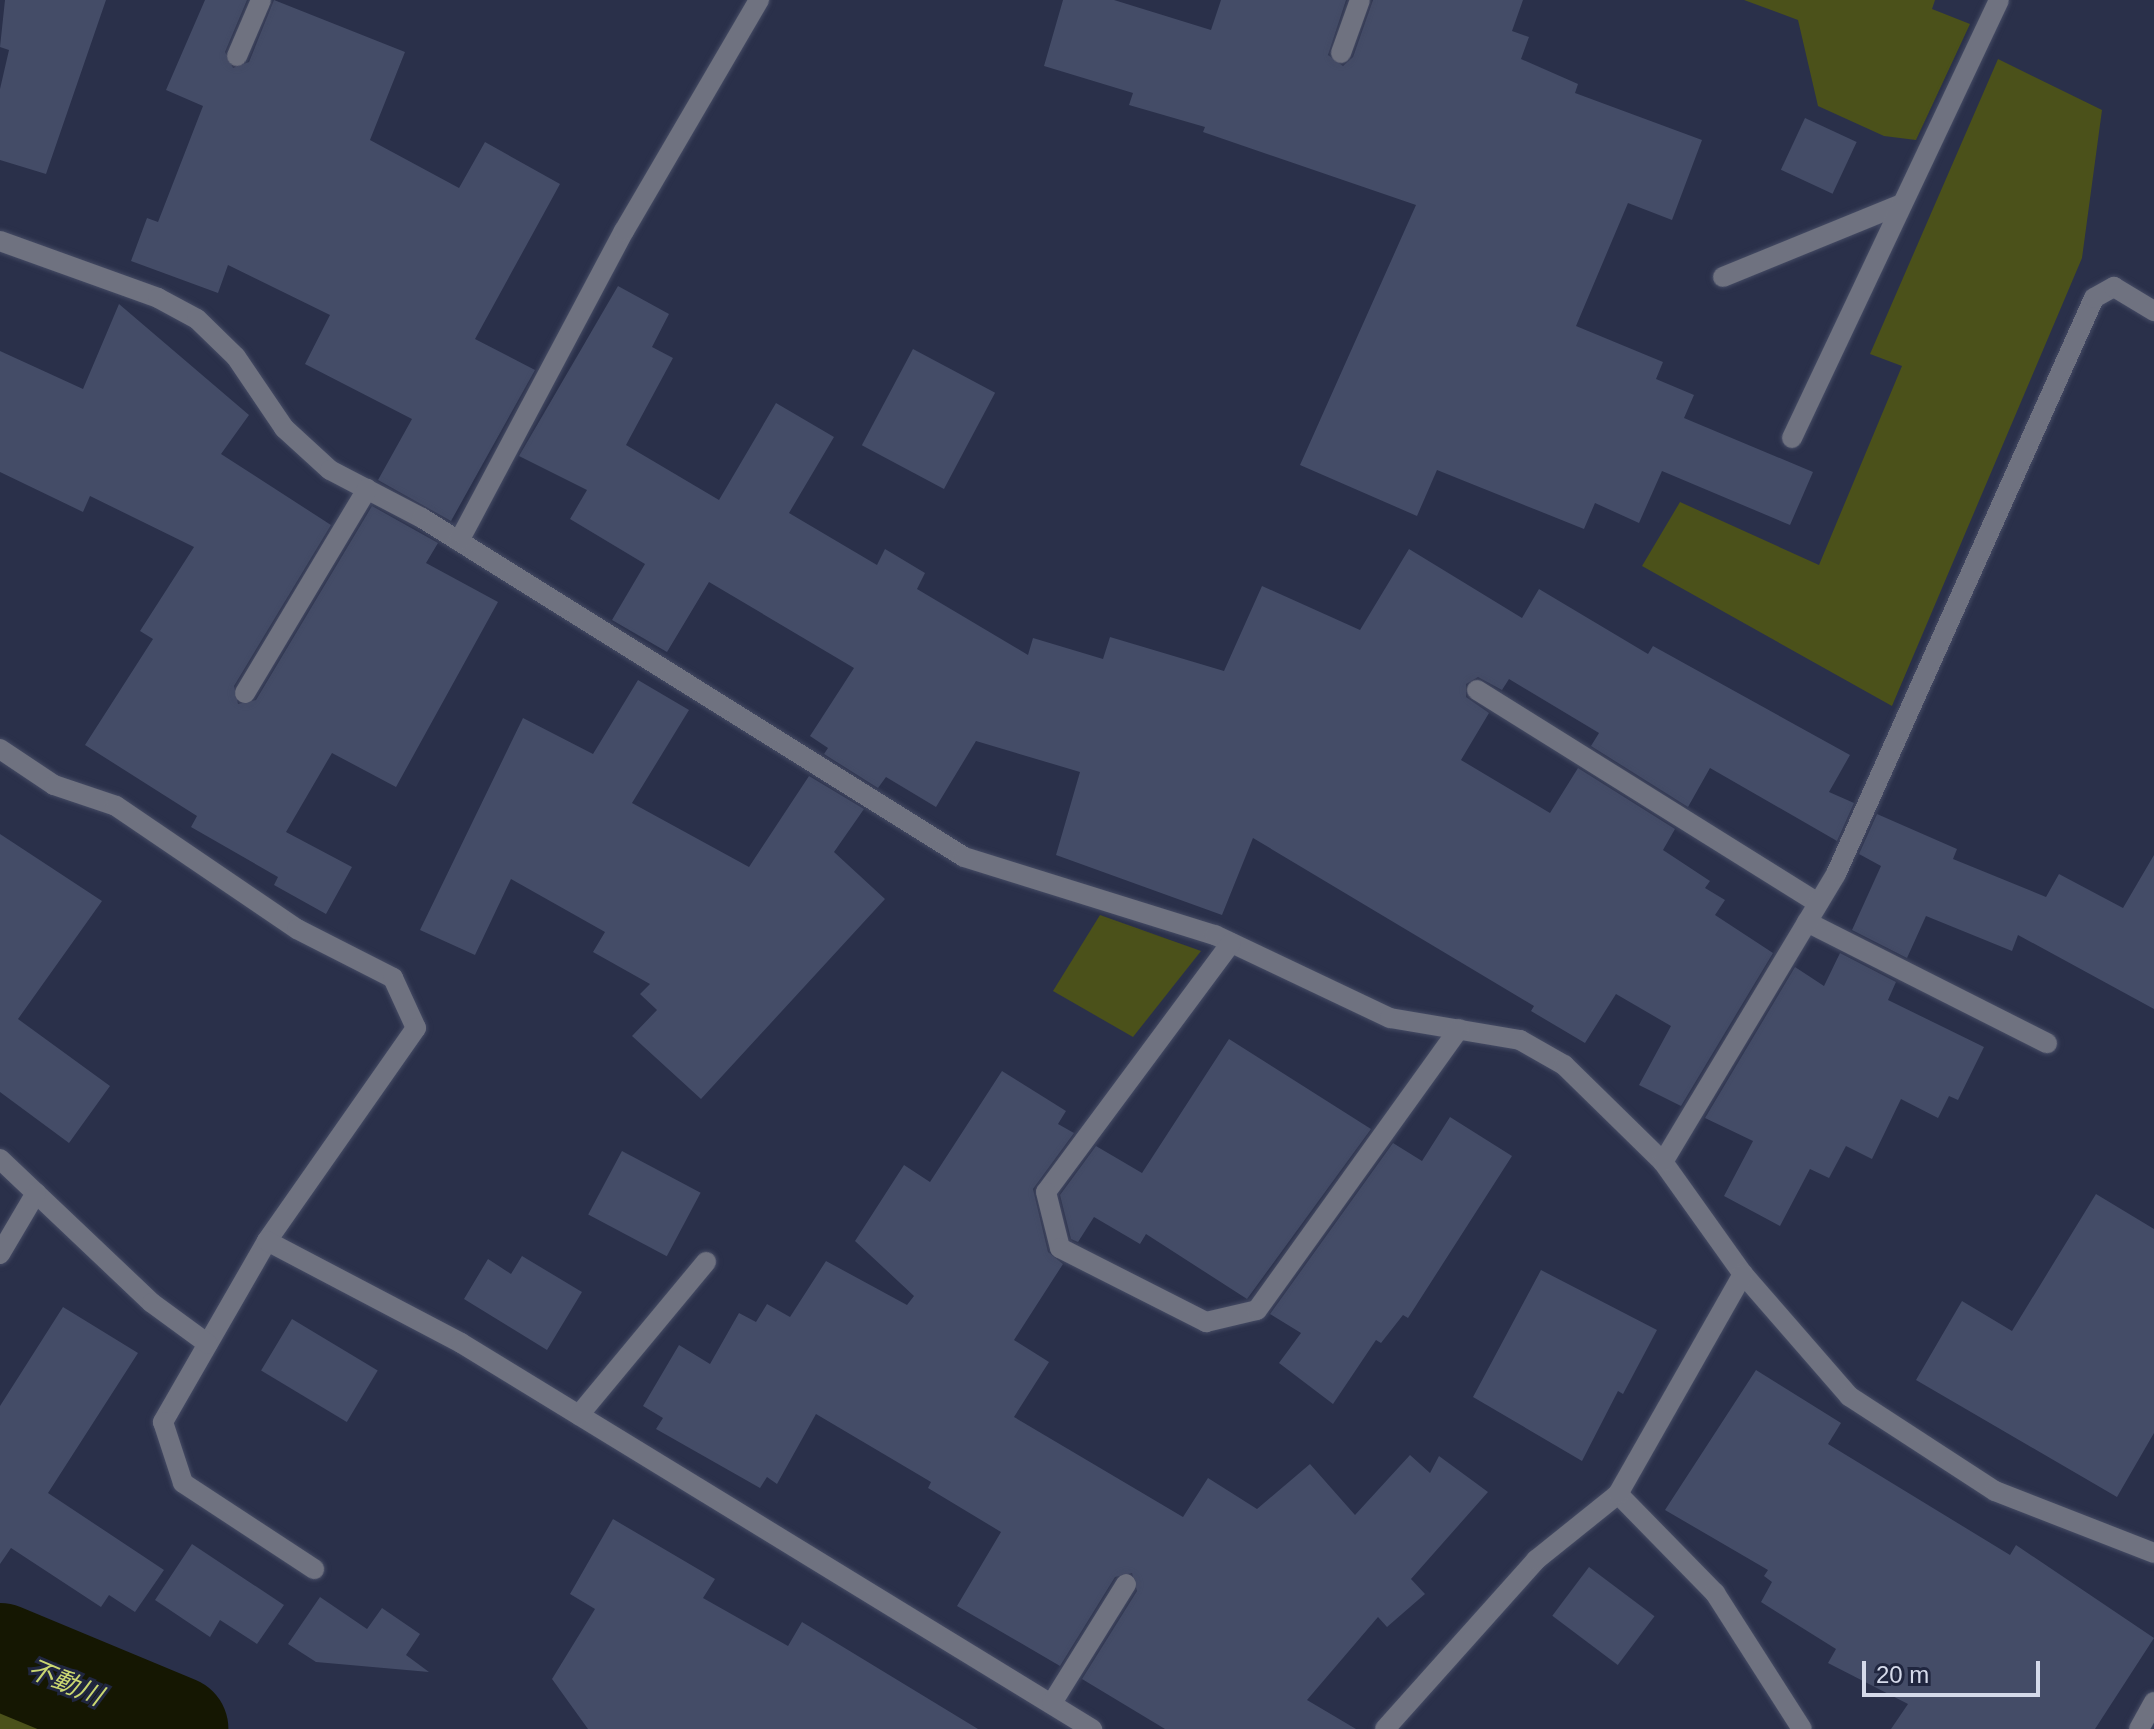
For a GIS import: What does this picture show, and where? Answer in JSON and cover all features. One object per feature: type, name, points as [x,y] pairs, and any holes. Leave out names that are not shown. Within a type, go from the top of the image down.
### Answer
[{"type":"street","points":[[237,56],[261,0]]},
{"type":"street","points":[[459,541],[624,231],[759,0]]},
{"type":"street","points":[[1341,53],[1360,0]]},
{"type":"street","points":[[1792,438],[1999,0]]},
{"type":"street","points":[[1723,277],[1902,204]]},
{"type":"street","points":[[0,241],[158,298],[197,319],[236,357],[284,428],[330,470],[459,541],[964,857],[1231,943],[1390,1018],[1520,1040],[1564,1065],[1663,1162],[1743,1274],[1849,1396],[1995,1491],[2154,1553]]},
{"type":"street","points":[[1663,1162],[1807,922],[1848,846],[2094,298],[2114,287],[2154,311]]},
{"type":"street","points":[[245,693],[367,489]]},
{"type":"street","points":[[1477,690],[1818,903]]},
{"type":"street","points":[[0,749],[54,785],[116,806],[297,929],[393,978],[416,1028],[267,1241],[163,1422],[183,1483],[314,1569]]},
{"type":"street","points":[[1807,922],[2047,1043]]},
{"type":"street","points":[[1231,943],[1046,1192],[1060,1248],[1206,1322],[1257,1310],[1459,1029]]},
{"type":"street","points":[[0,1159],[152,1303],[208,1344]]},
{"type":"street","points":[[0,1254],[36,1193]]},
{"type":"street","points":[[267,1241],[461,1343],[1092,1729]]},
{"type":"street","points":[[579,1415],[706,1262]]},
{"type":"street","points":[[1385,1729],[1536,1560],[1618,1494],[1743,1274]]},
{"type":"street","points":[[1618,1494],[1715,1593],[1802,1729]]},
{"type":"street","points":[[1052,1703],[1126,1584]]},
{"type":"street","points":[[2139,1729],[2154,1702]]},
{"type":"green space","points":[[1744,0],[1935,0],[1932,9],[1970,24],[1916,140],[1884,136],[1818,106],[1798,20]]},
{"type":"green space","points":[[1998,59],[2102,110],[2082,258],[1892,706],[1642,566],[1680,502],[1819,565],[1902,366],[1870,354]]},
{"type":"green space","points":[[1100,915],[1201,951],[1133,1037],[1053,991]]},
{"type":"green space","points":[[0,1702],[87,1728],[90,1729],[0,1729]]},
{"type":"building","points":[[5,0],[106,0],[46,174],[0,160],[0,89],[9,50],[0,47]]},
{"type":"building","points":[[205,0],[247,0],[225,52],[233,68],[249,62],[274,0],[405,52],[370,140],[459,188],[485,142],[560,184],[475,339],[535,370],[451,521],[378,480],[412,419],[305,364],[330,315],[228,265],[218,293],[131,261],[147,218],[158,222],[203,106],[166,90]]},
{"type":"building","points":[[1063,0],[1114,0],[1211,30],[1221,0],[1346,0],[1328,55],[1343,66],[1353,57],[1373,0],[1523,0],[1512,31],[1529,37],[1521,59],[1578,84],[1575,93],[1702,140],[1672,220],[1628,203],[1576,326],[1663,362],[1656,379],[1694,395],[1684,418],[1813,472],[1790,525],[1662,471],[1639,523],[1595,503],[1584,529],[1437,470],[1417,516],[1300,465],[1416,205],[1203,132],[1205,127],[1129,105],[1133,93],[1044,66]]},
{"type":"building","points":[[1805,118],[1857,142],[1833,194],[1781,170]]},
{"type":"building","points":[[618,286],[669,314],[652,347],[673,358],[626,445],[719,500],[776,403],[834,437],[789,513],[877,565],[885,549],[925,573],[917,589],[1028,655],[1033,638],[1103,659],[1110,637],[1224,671],[1262,586],[1360,630],[1409,549],[1522,618],[1539,589],[1648,654],[1653,646],[1850,755],[1829,792],[1854,803],[1837,841],[1710,768],[1688,807],[1591,746],[1599,733],[1509,679],[1502,690],[1478,677],[1466,684],[1466,697],[1489,713],[1461,760],[1550,813],[1578,768],[1675,829],[1663,850],[1710,881],[1705,888],[1725,900],[1715,915],[1773,953],[1681,1106],[1639,1085],[1671,1026],[1616,994],[1585,1043],[1531,1011],[1534,1006],[1253,838],[1222,915],[1056,855],[1080,772],[976,741],[936,807],[886,777],[878,788],[824,754],[828,748],[810,736],[854,668],[709,582],[667,652],[612,620],[645,564],[570,519],[587,490],[519,456]]},
{"type":"building","points":[[119,304],[249,415],[221,454],[331,525],[234,686],[238,704],[256,700],[372,506],[438,543],[426,563],[498,602],[396,787],[332,753],[286,832],[352,867],[326,914],[274,885],[278,877],[191,827],[197,816],[85,745],[153,639],[140,631],[194,547],[90,496],[83,512],[0,472],[0,351],[83,389]]},
{"type":"building","points":[[913,349],[995,393],[944,489],[862,445]]},
{"type":"building","points":[[638,680],[689,710],[632,803],[749,867],[809,776],[864,809],[834,852],[885,899],[701,1099],[632,1036],[657,1010],[640,994],[650,984],[593,952],[605,932],[511,879],[475,955],[420,930],[523,718],[593,754]]},
{"type":"building","points":[[1877,814],[1957,849],[1953,859],[2046,897],[2059,874],[2123,908],[2154,855],[2154,1009],[2018,935],[2012,951],[1926,916],[1907,958],[1852,930],[1881,866],[1859,854]]},
{"type":"building","points":[[0,834],[102,901],[18,1019],[110,1086],[69,1143],[0,1092]]},
{"type":"building","points":[[1840,953],[1896,982],[1888,1000],[1984,1047],[1958,1100],[1949,1096],[1938,1118],[1901,1099],[1872,1159],[1846,1146],[1829,1178],[1810,1169],[1780,1226],[1724,1196],[1753,1141],[1705,1118],[1795,967],[1824,986]]},
{"type":"building","points":[[1229,1039],[1371,1129],[1247,1299],[1146,1234],[1140,1244],[1094,1217],[1078,1242],[1071,1239],[1060,1195],[1096,1146],[1142,1173]]},
{"type":"building","points":[[1002,1071],[1066,1111],[1058,1124],[1074,1133],[1033,1189],[1048,1252],[1063,1264],[1014,1340],[1049,1362],[1014,1417],[1183,1517],[1208,1478],[1257,1509],[1310,1464],[1355,1515],[1410,1455],[1430,1473],[1439,1456],[1488,1492],[1411,1579],[1425,1594],[1387,1627],[1378,1617],[1307,1700],[1356,1729],[1165,1729],[1082,1679],[1137,1591],[1132,1573],[1115,1577],[1060,1666],[957,1606],[1001,1532],[928,1488],[931,1482],[816,1414],[777,1484],[767,1477],[760,1488],[656,1429],[663,1418],[643,1406],[679,1345],[710,1364],[739,1313],[756,1322],[767,1304],[790,1317],[826,1261],[907,1305],[914,1296],[855,1241],[904,1165],[930,1182]]},
{"type":"building","points":[[1450,1117],[1512,1156],[1408,1318],[1403,1315],[1381,1343],[1376,1340],[1333,1404],[1279,1363],[1301,1333],[1270,1314],[1393,1143],[1422,1161]]},
{"type":"building","points":[[622,1151],[701,1193],[667,1256],[588,1215]]},
{"type":"building","points":[[2096,1194],[2154,1229],[2154,1433],[2117,1497],[1916,1380],[1962,1301],[2012,1331]]},
{"type":"building","points":[[522,1256],[582,1292],[547,1350],[464,1299],[488,1259],[511,1274]]},
{"type":"building","points":[[1541,1270],[1657,1330],[1623,1394],[1618,1391],[1582,1461],[1473,1397]]},
{"type":"building","points":[[63,1307],[138,1353],[48,1493],[164,1570],[135,1612],[109,1595],[101,1607],[11,1548],[0,1564],[0,1406]]},
{"type":"building","points":[[292,1319],[378,1371],[347,1422],[261,1370]]},
{"type":"building","points":[[1756,1370],[1841,1423],[1828,1444],[2010,1555],[2016,1545],[2154,1638],[2095,1729],[1891,1729],[1908,1704],[1828,1663],[1836,1649],[1761,1602],[1772,1582],[1764,1576],[1768,1570],[1665,1510]]},
{"type":"building","points":[[613,1519],[715,1579],[703,1598],[788,1646],[802,1622],[978,1729],[588,1729],[552,1679],[595,1609],[570,1594]]},
{"type":"building","points":[[192,1544],[284,1605],[257,1644],[220,1620],[210,1637],[155,1600]]},
{"type":"building","points":[[1589,1567],[1654,1616],[1618,1665],[1552,1616]]},
{"type":"building","points":[[320,1597],[367,1629],[382,1608],[420,1634],[406,1655],[429,1672],[316,1662],[288,1644]]},
{"type":"waterway","name":"不動川","points":[[0,1656],[175,1729]]}]
